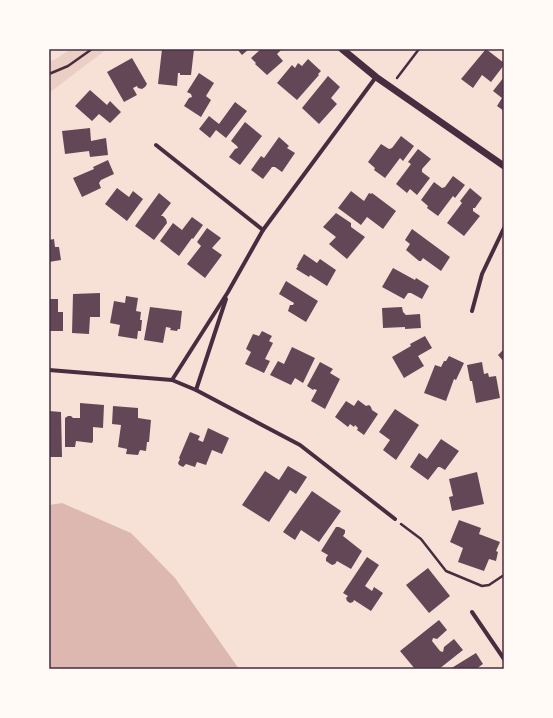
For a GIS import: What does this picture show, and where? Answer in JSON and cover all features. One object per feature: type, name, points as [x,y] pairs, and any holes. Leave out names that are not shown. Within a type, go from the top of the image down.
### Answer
[{"type":"street","points":[[342,49],[376,77],[504,166]]},
{"type":"street","points":[[172,380],[228,292],[263,230],[376,77]]},
{"type":"street","points":[[156,145],[263,230]]},
{"type":"street","points":[[472,311],[482,274],[504,228]]},
{"type":"street","points":[[196,390],[228,292]]},
{"type":"street","points":[[49,370],[172,380],[196,390],[300,445],[395,519]]},
{"type":"street","points":[[472,612],[504,659]]},
{"type":"path","points":[[49,74],[68,66],[92,49]]},
{"type":"path","points":[[391,87],[419,49]]},
{"type":"path","points":[[395,519],[421,539],[446,571],[482,586],[489,585],[504,575]]},
{"type":"shaded area","points":[[71,49],[107,49],[49,93],[49,61],[54,60]]},
{"type":"shaded area","points":[[62,503],[131,533],[175,578],[239,669],[49,669],[49,505]]},
{"type":"building","points":[[162,49],[194,49],[191,75],[180,75],[180,73],[178,73],[177,86],[158,84]]},
{"type":"building","points":[[237,49],[249,49],[242,55]]},
{"type":"building","points":[[261,49],[282,49],[277,54],[283,61],[267,75],[251,58]]},
{"type":"building","points":[[486,49],[504,63],[504,65],[491,82],[482,75],[473,88],[461,79]]},
{"type":"building","points":[[132,58],[147,84],[142,89],[138,88],[137,86],[133,88],[137,95],[124,102],[107,72]]},
{"type":"building","points":[[308,59],[321,71],[297,100],[277,83],[292,65],[295,68],[298,63],[302,66]]},
{"type":"building","points":[[199,73],[214,83],[206,96],[211,100],[201,117],[184,106],[189,98],[192,97],[191,94],[187,92]]},
{"type":"building","points":[[328,76],[340,87],[331,98],[337,104],[319,124],[302,108]]},
{"type":"building","points":[[504,77],[504,111],[497,106],[502,98],[493,91]]},
{"type":"building","points":[[90,90],[107,105],[110,101],[121,112],[110,123],[99,114],[92,121],[75,106]]},
{"type":"building","points":[[235,102],[247,111],[226,138],[216,130],[210,138],[199,129],[209,116],[219,124]]},
{"type":"building","points":[[245,122],[262,136],[240,165],[229,157],[235,149],[238,148],[231,141]]},
{"type":"building","points":[[90,128],[91,141],[106,138],[108,155],[90,157],[89,151],[65,154],[62,131]]},
{"type":"building","points":[[401,136],[414,146],[403,161],[400,158],[385,178],[374,170],[375,168],[368,162],[381,144],[389,149],[392,148]]},
{"type":"building","points":[[279,137],[289,146],[287,148],[295,153],[282,172],[275,167],[272,167],[263,179],[251,170],[261,156],[264,158]]},
{"type":"building","points":[[418,149],[431,159],[422,169],[422,172],[430,178],[417,195],[410,189],[407,193],[396,184],[411,164],[408,162]]},
{"type":"building","points":[[108,160],[114,174],[101,180],[99,183],[101,188],[82,197],[73,178],[94,169],[93,167]]},
{"type":"building","points":[[453,176],[465,185],[455,198],[453,196],[438,216],[427,208],[428,206],[421,200],[434,182],[442,188],[445,187]]},
{"type":"building","points":[[117,188],[129,197],[133,191],[143,199],[127,221],[105,204]]},
{"type":"building","points":[[470,188],[482,198],[475,208],[473,208],[473,211],[480,216],[464,236],[447,223],[462,203],[460,201]]},
{"type":"building","points":[[351,191],[364,201],[369,193],[372,193],[396,211],[383,229],[367,217],[361,225],[338,208]]},
{"type":"building","points":[[159,193],[171,203],[161,216],[166,219],[167,223],[154,240],[135,226]]},
{"type":"building","points":[[336,213],[351,223],[351,227],[365,237],[347,259],[329,244],[336,237],[323,227]]},
{"type":"building","points":[[192,217],[203,225],[179,256],[160,241],[173,223],[182,230]]},
{"type":"building","points":[[207,228],[221,238],[212,248],[222,255],[205,278],[187,264],[201,246],[197,242]]},
{"type":"building","points":[[412,229],[450,257],[441,271],[423,258],[419,261],[406,250],[410,244],[405,240]]},
{"type":"building","points":[[54,239],[55,247],[59,247],[61,260],[49,262],[49,240]]},
{"type":"building","points":[[304,254],[317,263],[320,259],[336,270],[327,286],[310,275],[309,277],[296,269]]},
{"type":"building","points":[[393,268],[415,280],[416,278],[429,286],[422,299],[408,293],[404,299],[382,287]]},
{"type":"building","points":[[286,281],[318,301],[306,322],[288,311],[290,305],[293,305],[294,303],[279,294]]},
{"type":"building","points":[[100,293],[100,317],[90,317],[89,334],[72,333],[73,294]]},
{"type":"building","points":[[126,296],[138,298],[136,311],[141,312],[140,320],[142,320],[141,331],[138,331],[137,339],[118,336],[120,325],[110,323],[114,301],[125,303]]},
{"type":"building","points":[[49,299],[58,299],[58,312],[63,312],[63,331],[49,331]]},
{"type":"building","points":[[150,307],[182,311],[180,329],[177,331],[170,330],[171,328],[166,327],[163,343],[144,340]]},
{"type":"building","points":[[402,307],[403,312],[406,315],[420,314],[421,328],[383,328],[382,308]]},
{"type":"building","points":[[262,331],[272,336],[269,341],[273,343],[265,359],[270,361],[264,373],[245,364],[251,352],[246,349],[253,334],[259,336]]},
{"type":"building","points":[[425,336],[432,348],[418,356],[424,366],[404,378],[392,357],[411,346],[410,344]]},
{"type":"building","points":[[292,347],[315,358],[303,383],[295,378],[291,385],[270,375],[278,361],[284,364]]},
{"type":"building","points":[[504,349],[504,362],[498,355]]},
{"type":"building","points":[[449,356],[464,363],[456,380],[454,379],[446,401],[424,393],[435,365],[441,367]]},
{"type":"building","points":[[320,362],[333,369],[330,373],[340,379],[325,409],[311,401],[317,390],[313,390],[307,386]]},
{"type":"building","points":[[482,362],[484,374],[488,373],[489,377],[496,376],[500,398],[476,403],[467,365]]},
{"type":"building","points":[[358,400],[366,406],[369,405],[372,410],[378,414],[364,435],[357,430],[358,428],[355,425],[354,427],[350,424],[348,427],[335,417],[346,401],[354,406]]},
{"type":"building","points":[[80,403],[104,405],[103,428],[93,427],[92,443],[76,441],[75,447],[65,447],[65,418],[71,416],[73,418],[80,418]]},
{"type":"building","points":[[113,406],[138,408],[138,418],[151,420],[149,442],[147,442],[146,451],[140,450],[138,455],[126,454],[127,449],[118,447],[121,425],[112,424]]},
{"type":"building","points":[[395,409],[419,425],[396,460],[383,450],[390,440],[379,432]]},
{"type":"building","points":[[49,411],[61,412],[62,457],[49,457]]},
{"type":"building","points":[[208,428],[229,438],[222,454],[212,450],[206,465],[197,462],[195,467],[186,464],[183,467],[179,465],[179,458],[190,432],[200,436],[198,440],[203,442]]},
{"type":"building","points":[[441,439],[459,451],[445,470],[438,467],[428,480],[410,467],[419,453],[427,459]]},
{"type":"building","points":[[288,466],[307,477],[296,494],[290,490],[269,522],[242,505],[265,471],[279,480]]},
{"type":"building","points":[[477,472],[484,504],[452,511],[449,497],[453,496],[449,479]]},
{"type":"building","points":[[312,491],[341,511],[319,542],[301,530],[295,540],[283,532]]},
{"type":"building","points":[[459,520],[481,528],[479,534],[500,542],[496,551],[498,552],[496,561],[489,559],[484,571],[458,562],[463,548],[450,542]]},
{"type":"building","points":[[336,527],[345,530],[343,536],[362,551],[351,569],[337,561],[332,565],[326,561],[328,555],[321,551]]},
{"type":"building","points":[[367,557],[379,565],[365,586],[372,591],[374,587],[383,593],[371,611],[354,600],[350,603],[346,598],[348,596],[343,593]]},
{"type":"building","points":[[428,568],[450,596],[429,613],[406,585]]},
{"type":"building","points":[[439,620],[447,630],[437,639],[433,638],[432,641],[440,651],[443,652],[444,647],[454,639],[463,650],[439,669],[415,669],[400,651]]},
{"type":"building","points":[[476,653],[483,664],[476,669],[450,669]]}]
